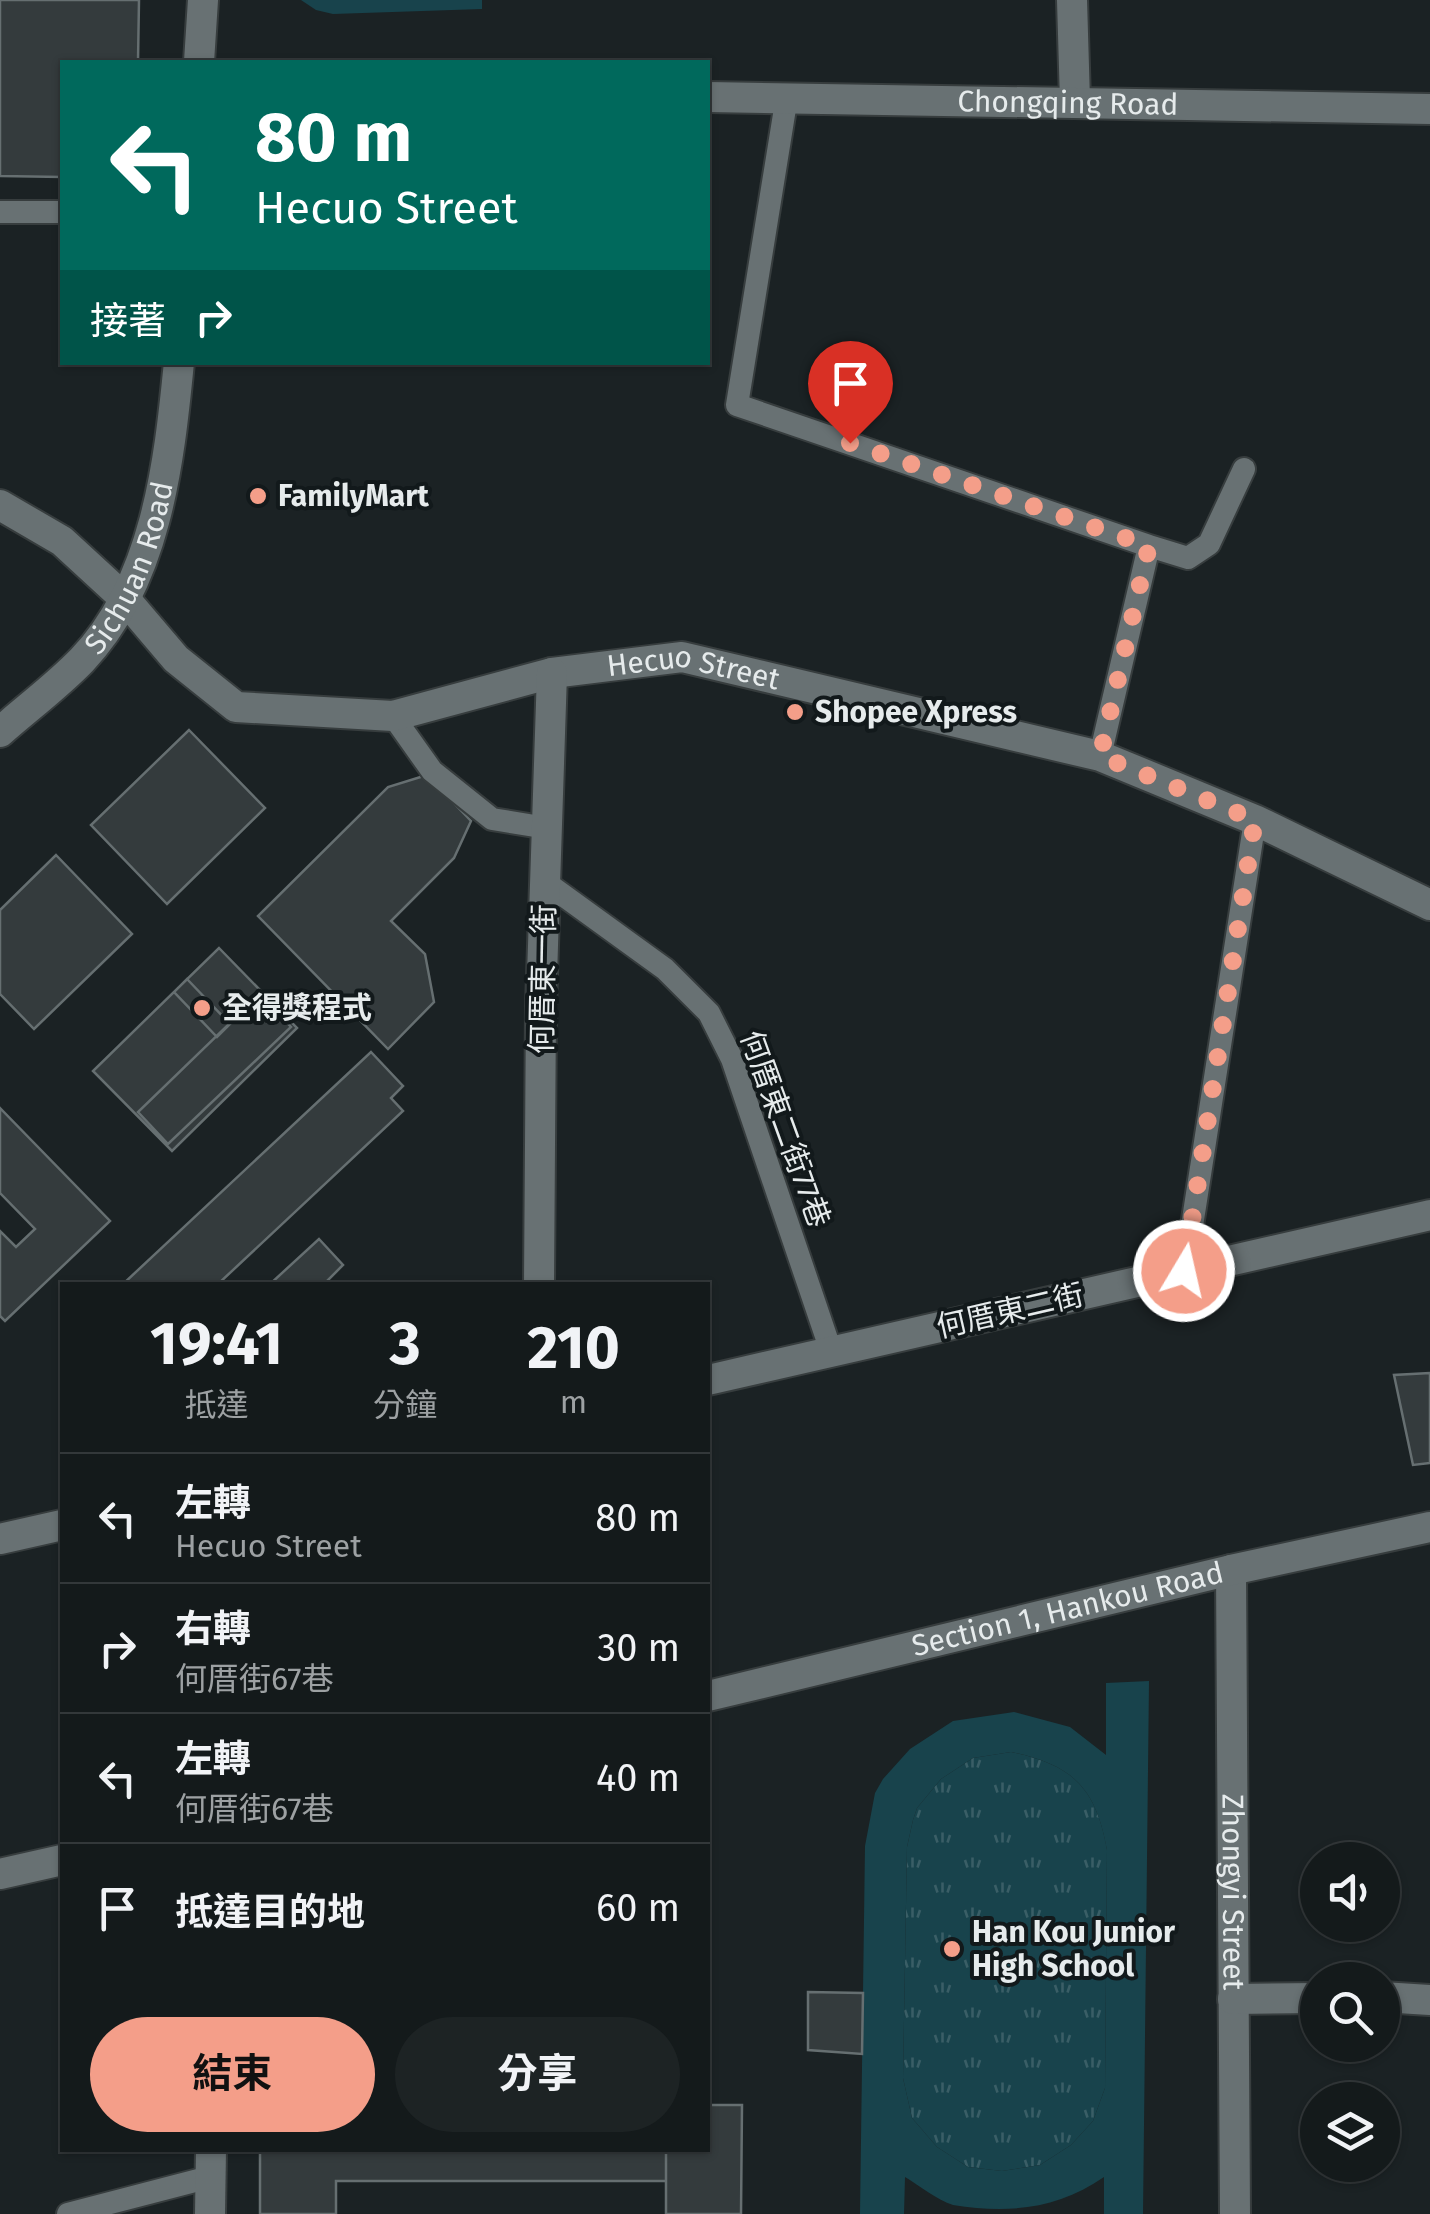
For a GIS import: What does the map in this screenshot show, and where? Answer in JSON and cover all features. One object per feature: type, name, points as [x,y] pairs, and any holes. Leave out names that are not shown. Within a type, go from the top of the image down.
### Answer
[{"type":"street","points":[[199,60],[203,0]]},
{"type":"street","points":[[1072,0],[1074,101]]},
{"type":"street","name":"Chongqing Road","points":[[710,98],[787,96],[1430,109]]},
{"type":"street","name":"Sichuan Road","points":[[0,732],[83,658],[125,599],[154,527],[174,416],[179,365]]},
{"type":"street","name":"Hecuo Street","points":[[0,505],[62,541],[125,599],[176,659],[236,708],[394,716],[552,673],[682,657],[1100,756],[1255,820],[1430,905]]},
{"type":"street","name":"何厝東一街","points":[[539,1282],[541,1006],[552,673]]},
{"type":"street","name":"何厝東二街","points":[[710,1380],[1430,1215]]},
{"type":"street","points":[[0,1539],[60,1525]]},
{"type":"street","name":"Section 1, Hankou Road","points":[[710,1696],[1232,1570],[1430,1527]]},
{"type":"street","name":"Zhongyi Street","points":[[1232,1570],[1235,2214]]},
{"type":"street","points":[[0,1874],[60,1860]]},
{"type":"street","points":[[1232,2000],[1300,1998]]},
{"type":"street","points":[[1400,1998],[1430,2000]]},
{"type":"street","points":[[210,2214],[211,2163]]},
{"type":"lane","points":[[787,96],[738,405],[1188,558],[1210,544],[1244,469]]},
{"type":"lane","points":[[0,212],[60,212]]},
{"type":"lane","points":[[1100,756],[1149,546]]},
{"type":"lane","points":[[394,716],[432,770],[492,819],[547,828]]},
{"type":"lane","points":[[1184,1271],[1255,820]]},
{"type":"lane","name":"何厝東二街77巷","points":[[546,882],[665,969],[709,1013],[732,1059],[832,1352]]},
{"type":"lane","points":[[68,2214],[211,2163]]},
{"type":"green space","points":[[301,0],[482,0],[482,9],[333,14],[316,10]]},
{"type":"green space","points":[[1149,1681],[1143,2214],[1104,2214],[1104,2177],[1051,2202],[994,2209],[953,2205],[905,2177],[904,2214],[860,2214],[865,1846],[875,1793],[910,1749],[953,1721],[1014,1712],[1070,1727],[1106,1755],[1106,1683]],"holes":[[[1011,1752],[1066,1772],[1088,1795],[1107,1850],[1105,2088],[1093,2121],[1071,2145],[1040,2165],[1002,2171],[968,2167],[937,2147],[912,2118],[903,2078],[907,1847],[917,1808],[941,1779],[973,1758]]]},
{"type":"green space","points":[[1011,1752],[1066,1772],[1088,1795],[1102,1829],[1107,1850],[1105,2088],[1093,2121],[1071,2145],[1040,2165],[1002,2171],[968,2167],[937,2147],[912,2118],[903,2078],[907,1847],[917,1808],[941,1779],[973,1758]]},
{"type":"building","points":[[0,0],[139,0],[138,60],[60,60],[60,177],[0,176]]},
{"type":"building","points":[[189,730],[265,808],[167,904],[91,825]]},
{"type":"building","points":[[427,775],[471,821],[454,858],[391,921],[425,954],[434,1002],[388,1049],[258,916],[388,787]]},
{"type":"building","points":[[56,855],[132,934],[34,1029],[0,994],[0,910]]},
{"type":"building","points":[[219,948],[297,1028],[172,1151],[93,1071]]},
{"type":"building","name":"全得獎程式","points":[[187,979],[230,1024],[217,1037],[174,992]]},
{"type":"building","points":[[260,994],[291,1027],[168,1144],[138,1112]]},
{"type":"building","points":[[371,1052],[403,1086],[391,1098],[403,1111],[220,1282],[125,1282]]},
{"type":"building","points":[[0,1108],[110,1221],[5,1321],[0,1316],[0,1231],[16,1247],[35,1229],[0,1193]]},
{"type":"building","points":[[319,1239],[343,1265],[326,1282],[272,1282]]},
{"type":"building","points":[[1430,1373],[1430,1463],[1413,1465],[1394,1375]]},
{"type":"building","points":[[808,1992],[863,1993],[862,2054],[808,2050]]},
{"type":"building","points":[[710,2105],[742,2105],[741,2214],[666,2214],[666,2152],[710,2152]]},
{"type":"building","points":[[260,2152],[666,2152],[666,2181],[336,2181],[336,2214],[260,2214]]},
{"type":"place","name":"FamilyMart","points":[[258,496]]},
{"type":"place","name":"Shopee Xpress","points":[[795,712]]},
{"type":"place","name":"全得獎程式","points":[[202,1008]]},
{"type":"place","name":"Han Kou Junior High School","points":[[952,1949]]},
{"type":"route","points":[[850,443],[1149,546],[1100,756],[1255,820],[1184,1271]]}]
